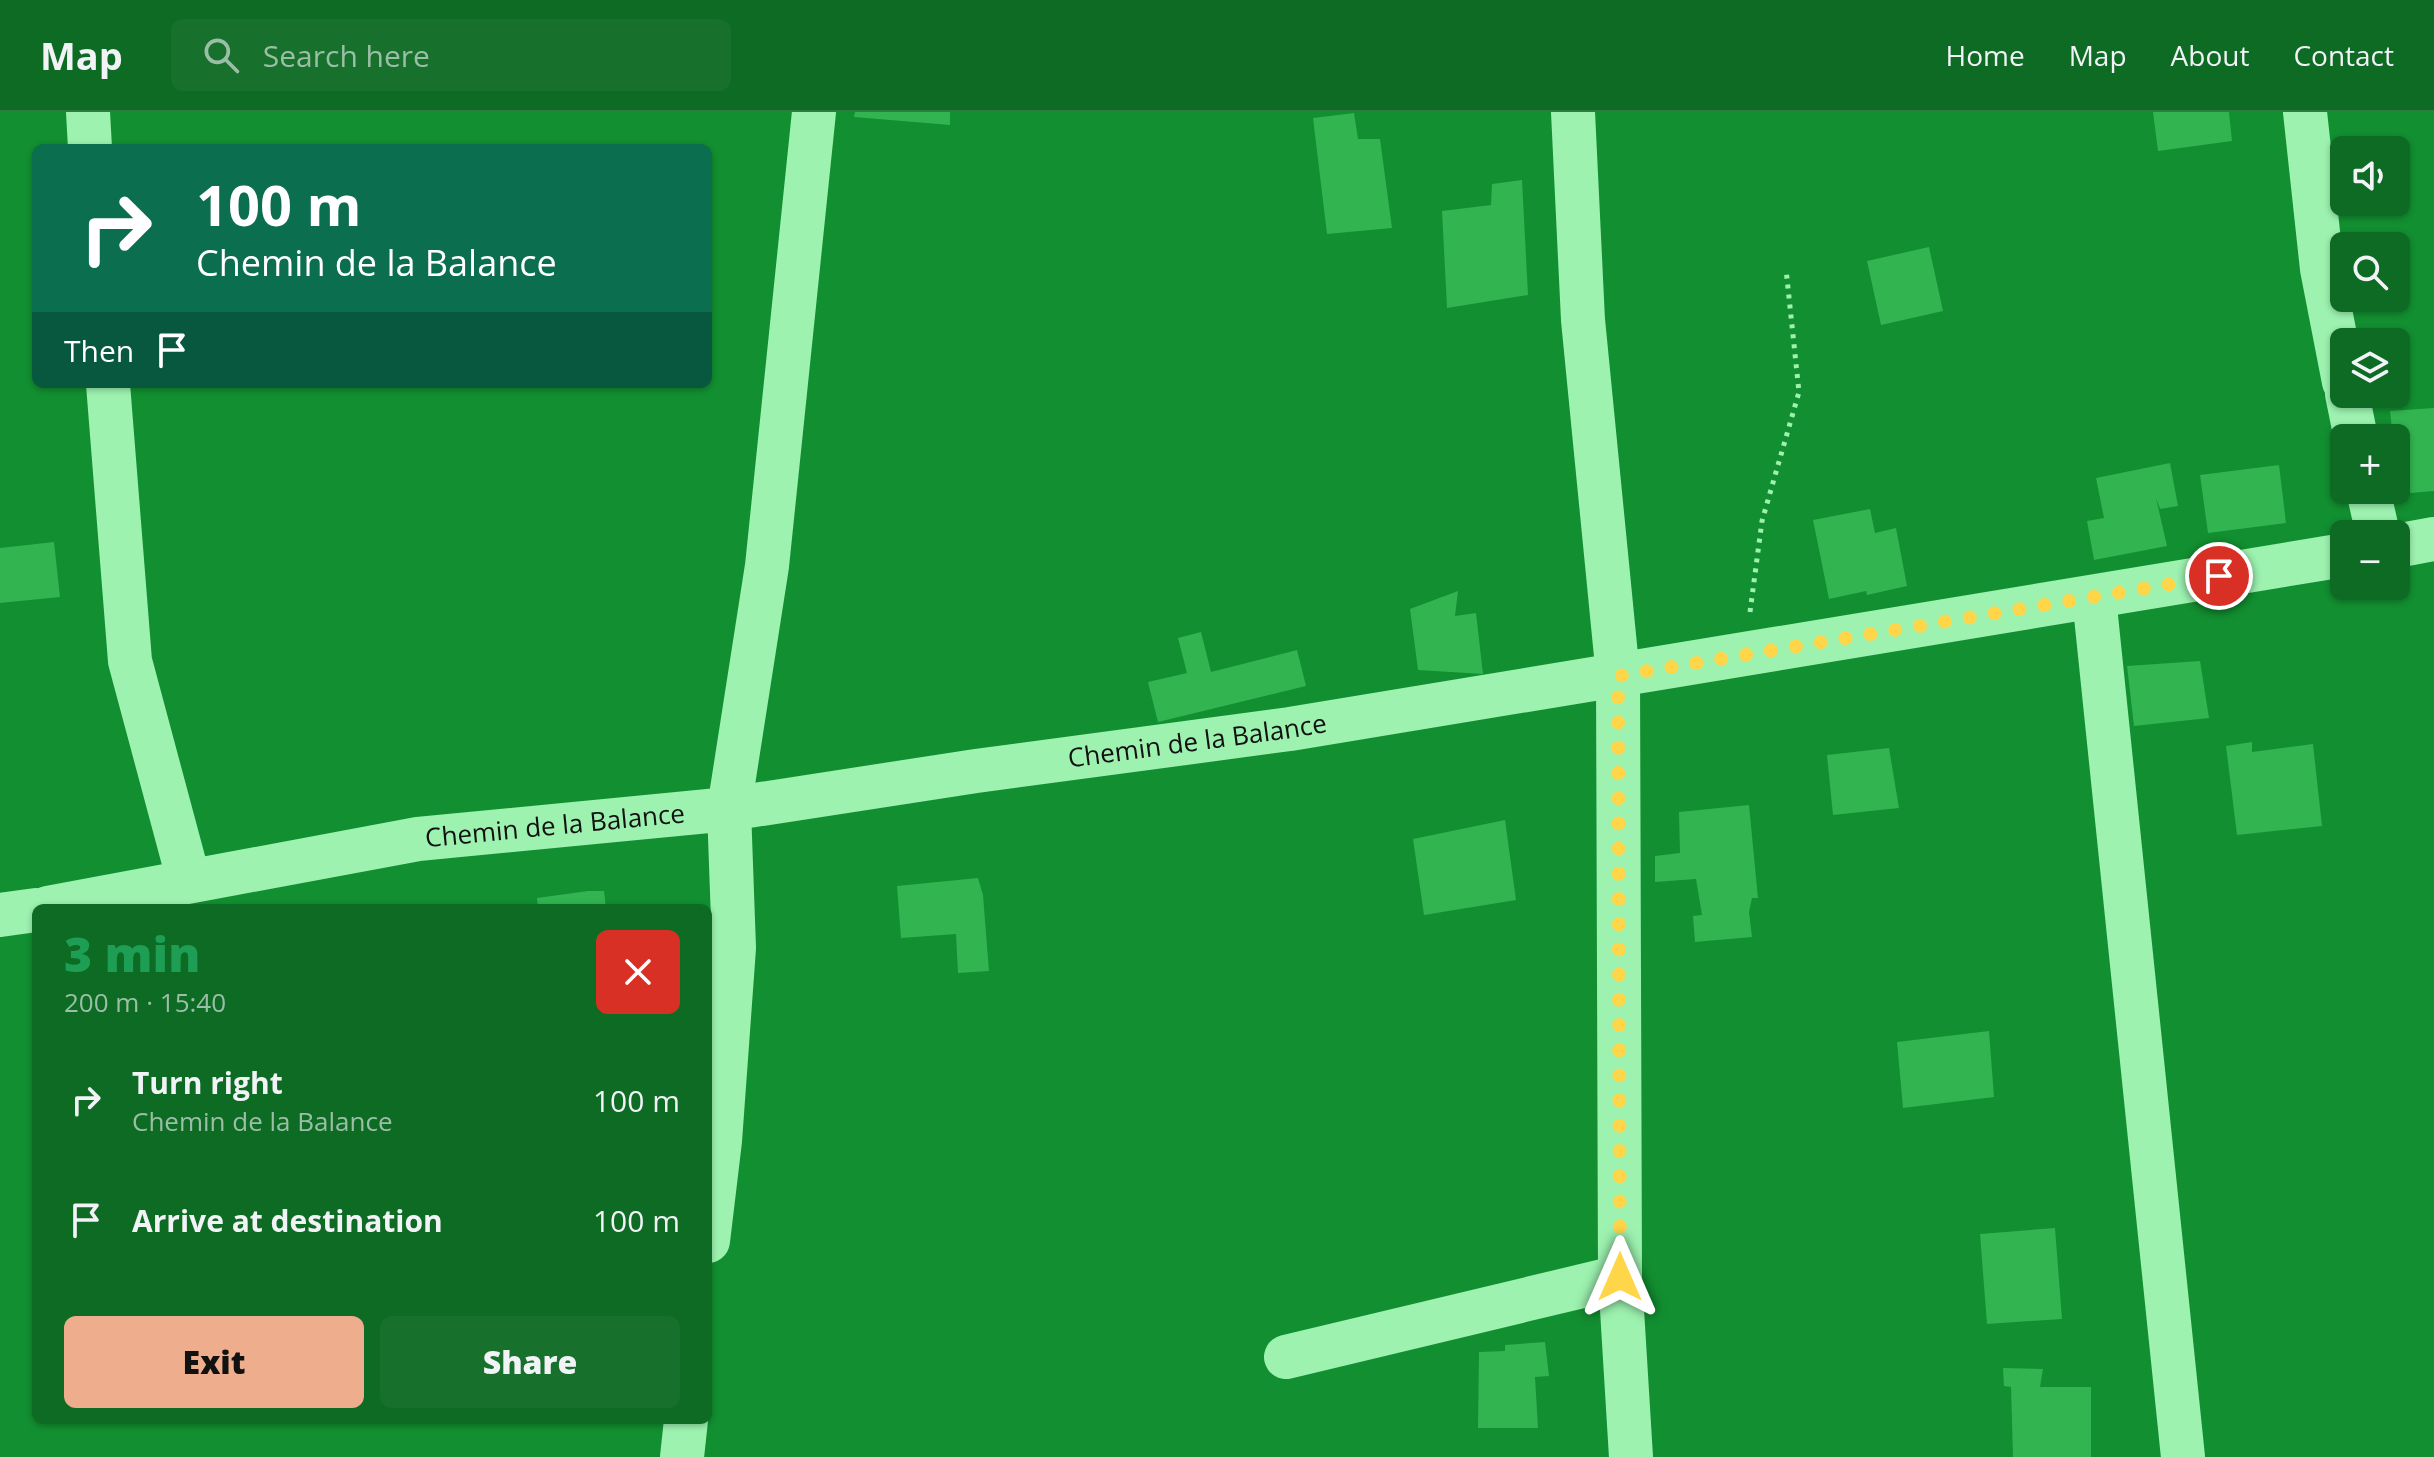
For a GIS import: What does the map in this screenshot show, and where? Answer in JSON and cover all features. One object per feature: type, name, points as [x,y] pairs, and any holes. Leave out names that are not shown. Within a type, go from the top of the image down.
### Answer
[{"type":"street","points":[[88,112],[90,144]]},
{"type":"street","points":[[712,1208],[734,948],[729,809],[767,566],[814,112]]},
{"type":"street","points":[[1573,112],[1583,320],[1618,676],[1620,1277],[1631,1457]]},
{"type":"street","points":[[2305,112],[2322,269],[2333,328]]},
{"type":"street","points":[[108,388],[130,661],[189,881]]},
{"type":"street","points":[[2410,543],[2434,539]]},
{"type":"street","name":"Chemin de la Balance","points":[[69,904],[418,839],[729,809],[976,771],[1290,729],[2330,557]]},
{"type":"street","points":[[2094,597],[2183,1457]]},
{"type":"street","points":[[0,915],[32,911]]},
{"type":"street","points":[[1286,1357],[1620,1277]]},
{"type":"street","points":[[682,1457],[686,1424]]},
{"type":"path","points":[[1754,653],[1750,608],[1762,521],[1799,392],[1786,269]]},
{"type":"building","points":[[855,112],[950,112],[950,125],[854,117]]},
{"type":"building","points":[[2153,112],[2229,112],[2232,141],[2158,151]]},
{"type":"building","points":[[1354,113],[1358,139],[1380,139],[1392,228],[1327,234],[1313,118]]},
{"type":"building","points":[[1522,180],[1528,295],[1447,308],[1442,211],[1491,205],[1492,184]]},
{"type":"building","points":[[1929,247],[1943,311],[1881,325],[1867,261]]},
{"type":"building","points":[[2434,408],[2434,491],[2410,493],[2410,424],[2391,424],[2390,411]]},
{"type":"building","points":[[2170,463],[2178,506],[2160,509],[2156,498],[2167,546],[2094,560],[2087,521],[2104,518],[2096,478]]},
{"type":"building","points":[[2279,465],[2286,523],[2208,533],[2200,475]]},
{"type":"building","points":[[1870,509],[1875,533],[1896,528],[1907,586],[1829,599],[1813,520]]},
{"type":"building","points":[[54,542],[60,597],[0,603],[0,548]]},
{"type":"building","points":[[1458,591],[1455,616],[1476,613],[1483,674],[1418,670],[1410,609]]},
{"type":"building","points":[[1201,632],[1211,672],[1297,650],[1306,686],[1158,722],[1148,682],[1187,673],[1178,638]]},
{"type":"building","points":[[2200,661],[2209,718],[2134,726],[2127,666]]},
{"type":"building","points":[[2252,742],[2252,752],[2313,744],[2322,826],[2237,835],[2226,746]]},
{"type":"building","points":[[1889,748],[1899,808],[1833,815],[1827,755]]},
{"type":"building","points":[[1749,805],[1758,898],[1752,898],[1749,912],[1752,937],[1695,942],[1693,916],[1702,915],[1696,879],[1655,882],[1655,856],[1680,853],[1679,812]]},
{"type":"building","points":[[1505,820],[1516,900],[1424,915],[1413,839]]},
{"type":"building","points":[[978,878],[983,895],[989,971],[958,973],[956,934],[901,938],[897,886]]},
{"type":"building","points":[[604,891],[606,904],[538,904],[537,898]]},
{"type":"building","points":[[1989,1031],[1994,1097],[1903,1108],[1897,1042]]},
{"type":"building","points":[[2055,1228],[2062,1319],[1987,1324],[1980,1234]]},
{"type":"building","points":[[1545,1342],[1549,1376],[1535,1377],[1538,1428],[1478,1428],[1479,1352],[1505,1351],[1505,1345]]},
{"type":"building","points":[[2003,1368],[2043,1369],[2040,1387],[2091,1387],[2091,1457],[2013,1457],[2011,1387],[2004,1386]]},
{"type":"route","points":[[1620,1277],[1618,676],[2219,576]]}]
